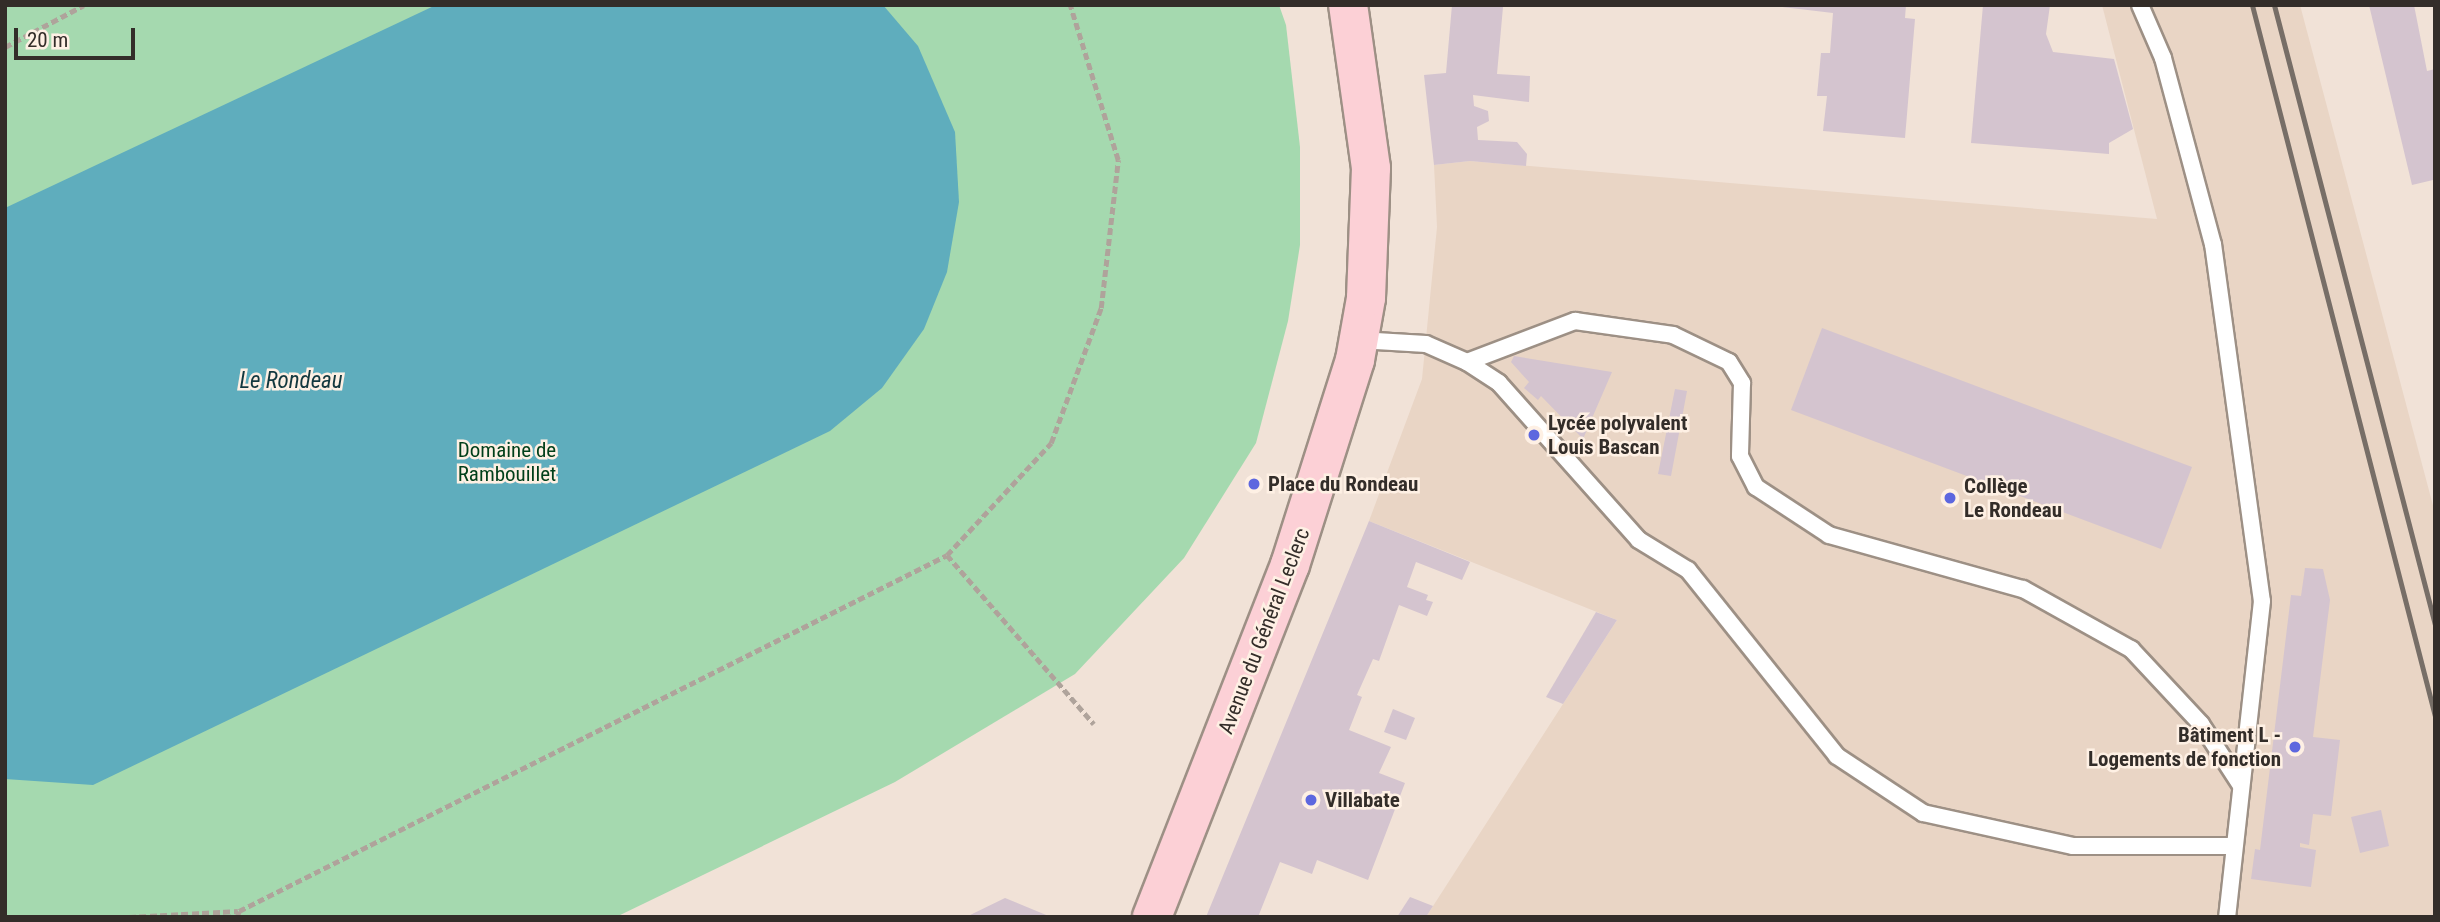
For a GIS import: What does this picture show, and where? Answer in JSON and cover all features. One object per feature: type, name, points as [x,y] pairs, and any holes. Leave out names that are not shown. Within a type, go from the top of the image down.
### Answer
[{"type":"main road","name":"Avenue du Général Leclerc","points":[[1152,917],[1290,565],[1344,407],[1359,340],[1366,299],[1371,168],[1348,5]]},
{"type":"lane","points":[[2140,5],[2163,58],[2213,244],[2262,601],[2232,846],[2227,917]]},
{"type":"lane","points":[[1468,362],[1575,321],[1673,335],[1729,362],[1742,383],[1740,456],[1756,487],[1829,535],[2023,589],[2131,649],[2201,724],[2240,784]]},
{"type":"lane","points":[[1359,340],[1426,344],[1468,362],[1499,383],[1639,540],[1688,569],[1836,756],[1923,813],[2073,846],[2232,846]]},
{"type":"path","points":[[5,47],[84,5]]},
{"type":"path","points":[[129,917],[238,914],[947,555],[1051,443],[1101,308],[1118,160],[1070,5]]},
{"type":"path","points":[[947,555],[1094,724]]},
{"type":"shaded area","points":[[2102,5],[2300,5],[2435,513],[2435,917],[1426,917],[1617,620],[1369,521],[1422,379],[1437,227],[1434,165],[1470,161],[2157,219]]},
{"type":"green space","name":"Domaine de Rambouillet","points":[[5,5],[1279,5],[1286,25],[1300,147],[1300,245],[1288,321],[1256,443],[1184,558],[1075,674],[895,782],[616,917],[5,917]]},
{"type":"water","name":"Le Rondeau","points":[[436,5],[883,5],[918,46],[955,132],[959,202],[947,272],[924,329],[882,388],[830,431],[93,785],[5,779],[5,208]]},
{"type":"building","points":[[1452,5],[1503,7],[1497,74],[1530,76],[1529,102],[1473,95],[1474,106],[1488,111],[1489,121],[1477,127],[1478,140],[1517,142],[1527,154],[1526,166],[1470,161],[1434,165],[1424,75],[1446,73]]},
{"type":"building","points":[[1765,5],[1906,5],[1905,18],[1915,19],[1905,138],[1823,131],[1827,96],[1817,96],[1821,53],[1830,53],[1833,13]]},
{"type":"building","points":[[1983,5],[2050,5],[2046,34],[2053,52],[2114,59],[2133,129],[2109,143],[2109,154],[1971,143]]},
{"type":"building","points":[[2369,5],[2414,5],[2427,71],[2435,69],[2433,180],[2412,185]]},
{"type":"building","points":[[1822,328],[2192,467],[2161,549],[1791,410]]},
{"type":"building","points":[[1514,356],[1612,372],[1583,439],[1541,396],[1538,400],[1524,388],[1529,382],[1511,362]]},
{"type":"building","points":[[1675,389],[1687,391],[1671,476],[1658,474]]},
{"type":"building","points":[[1369,521],[1470,562],[1462,580],[1416,562],[1407,587],[1428,595],[1426,600],[1433,602],[1427,616],[1399,605],[1379,661],[1373,659],[1357,695],[1362,697],[1349,730],[1391,747],[1379,773],[1405,783],[1368,880],[1317,860],[1312,874],[1280,862],[1258,917],[1206,917]]},
{"type":"building","points":[[2305,568],[2323,569],[2330,600],[2313,737],[2340,740],[2331,816],[2313,814],[2309,845],[2300,843],[2300,847],[2316,850],[2311,887],[2251,879],[2255,849],[2260,850],[2291,595],[2301,596]]},
{"type":"building","points":[[1596,612],[1617,620],[1563,704],[1546,697]]},
{"type":"building","points":[[1393,709],[1415,718],[1406,740],[1384,732]]},
{"type":"building","points":[[2381,810],[2389,846],[2360,853],[2351,817]]},
{"type":"building","points":[[1410,897],[1433,906],[1426,917],[1397,917]]},
{"type":"building","points":[[1005,898],[1051,917],[966,917]]},
{"type":"railway","points":[[2252,5],[2435,716]]},
{"type":"railway","points":[[2274,5],[2435,625]]},
{"type":"place","name":"Lycée polyvalent Louis Bascan","points":[[1534,435]]},
{"type":"place","name":"Place du Rondeau","points":[[1254,484]]},
{"type":"place","name":"Collège Le Rondeau","points":[[1950,498]]},
{"type":"place","name":"Bâtiment L - Logements de fonction","points":[[2295,747]]},
{"type":"place","name":"Villabate","points":[[1311,800]]}]
